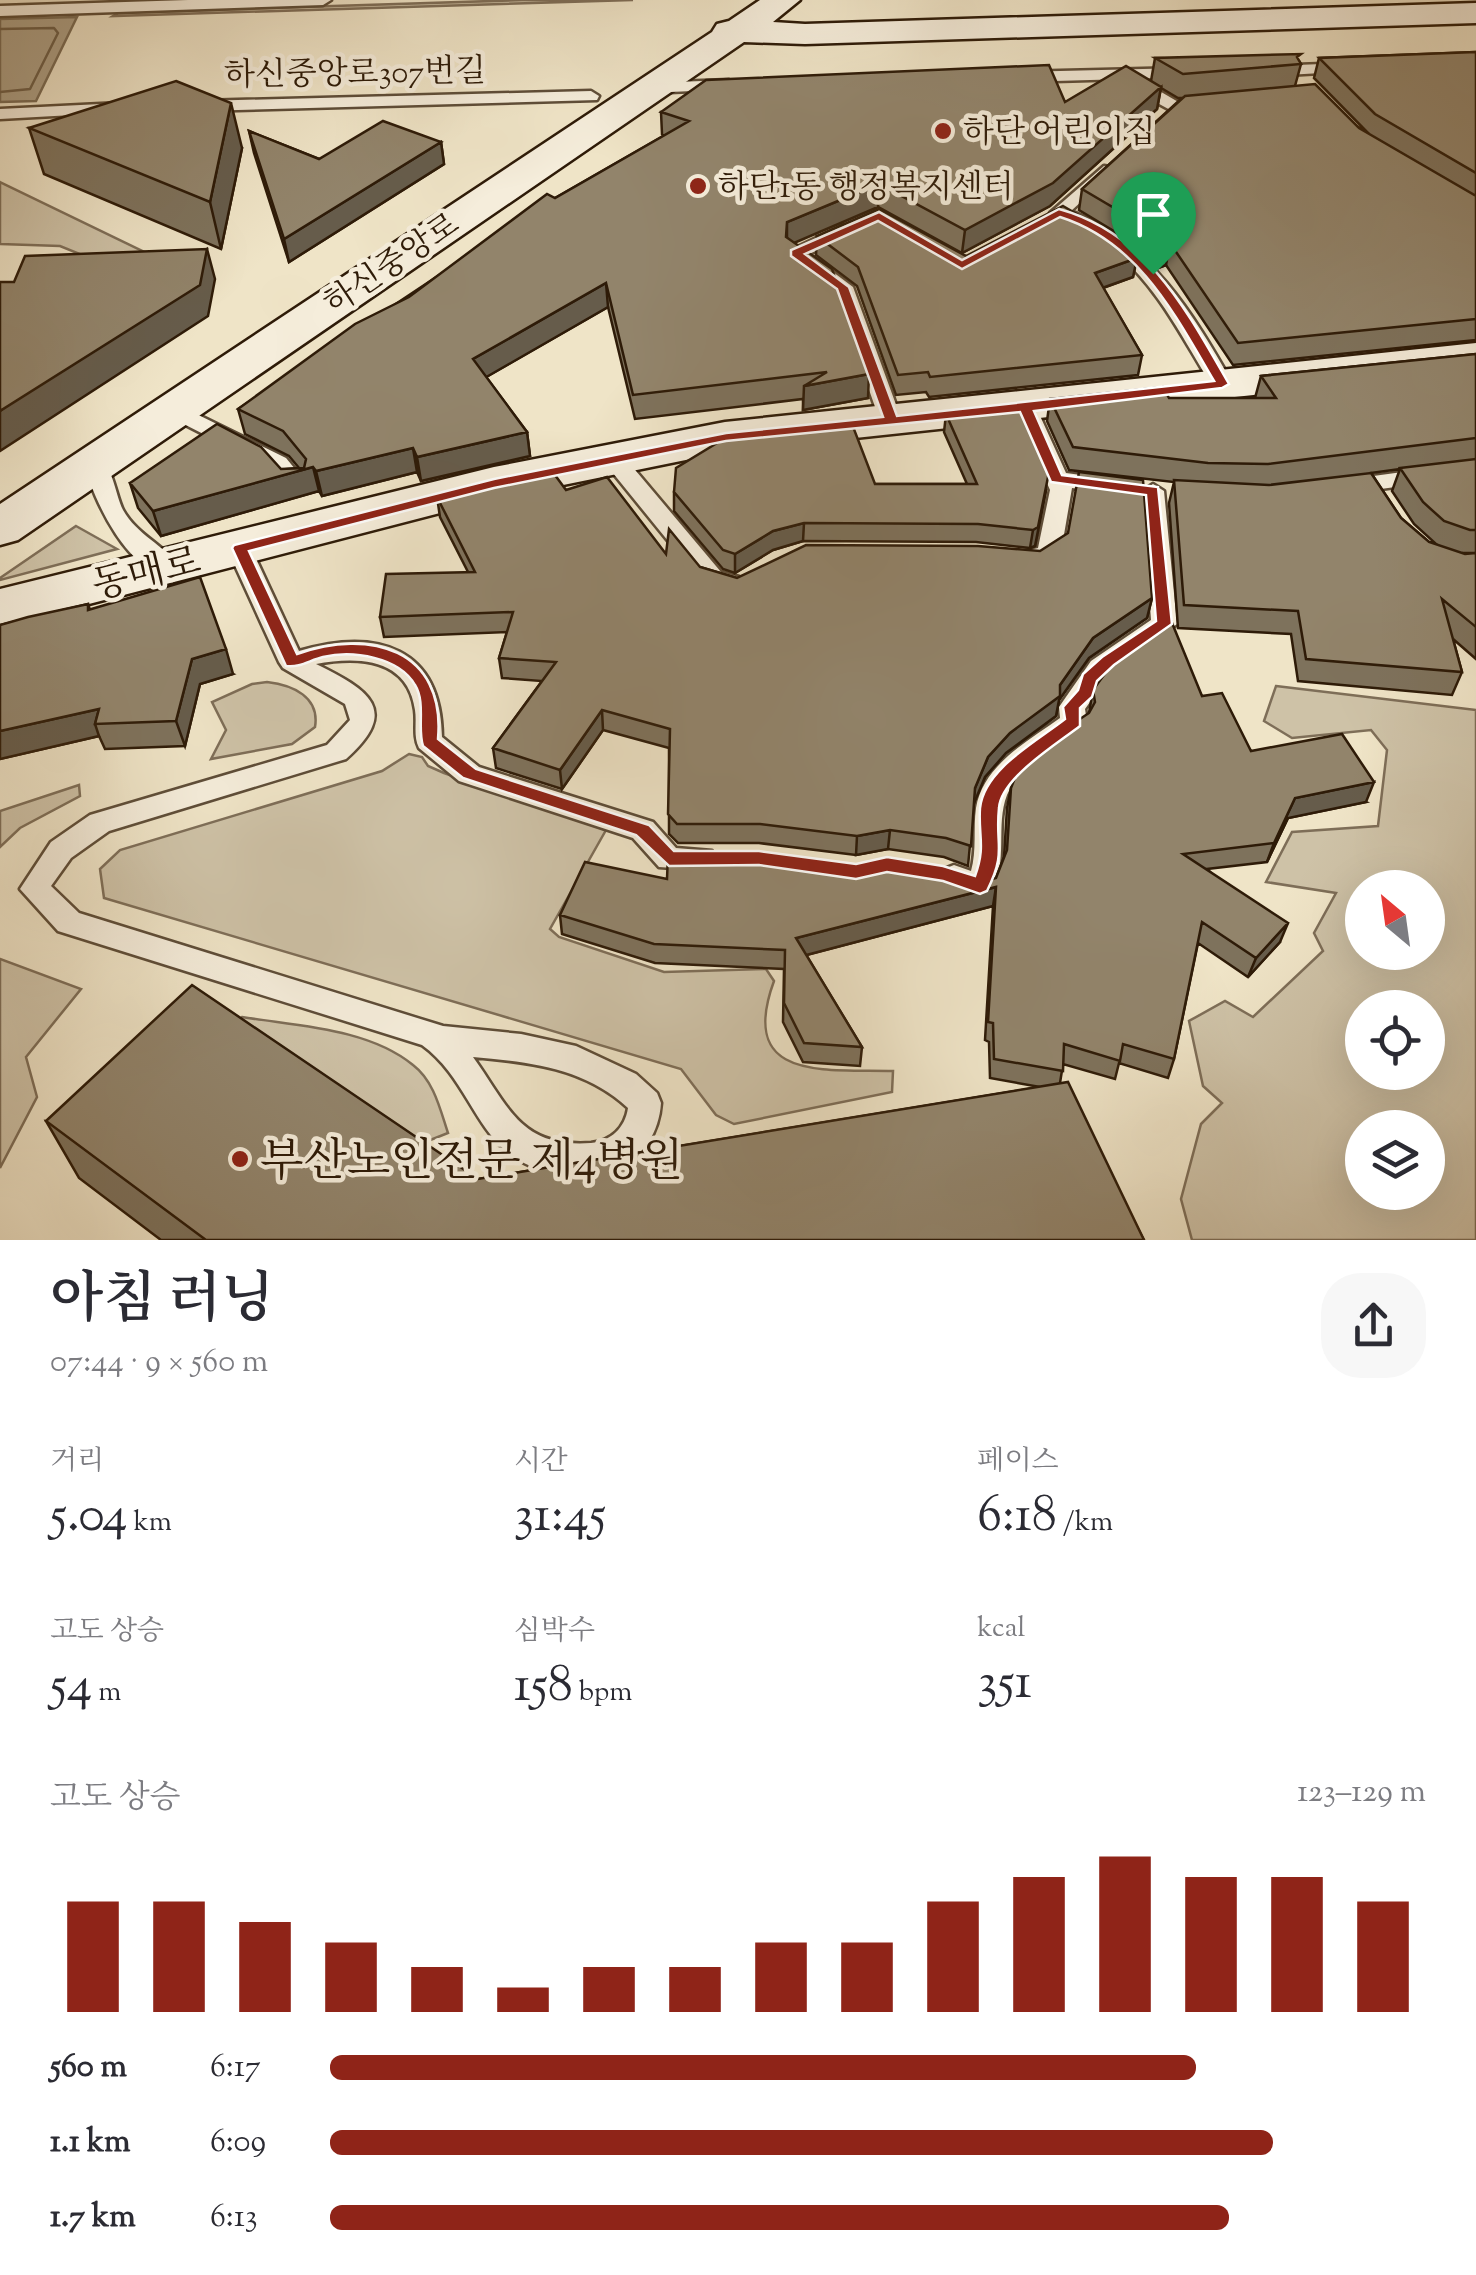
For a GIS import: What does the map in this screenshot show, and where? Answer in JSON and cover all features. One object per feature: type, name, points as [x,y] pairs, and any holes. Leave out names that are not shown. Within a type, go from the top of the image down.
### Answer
[{"type":"street","name":"하신중앙로","points":[[0,483],[591,96],[691,26],[783,0]]},
{"type":"street","points":[[796,0],[836,11],[1212,6],[1251,20]]},
{"type":"street","points":[[734,16],[805,34],[1476,13]]},
{"type":"street","name":"하신중앙로","points":[[0,528],[649,88],[734,16]]},
{"type":"street","name":"동매로","points":[[0,608],[612,457],[726,437],[1476,357]]},
{"type":"lane","points":[[0,11],[323,0]]},
{"type":"lane","points":[[1249,71],[1366,68]]},
{"type":"lane","points":[[1294,70],[1312,95]]},
{"type":"lane","points":[[1003,78],[1212,72]]},
{"type":"lane","points":[[1119,74],[1176,111]]},
{"type":"lane","points":[[649,88],[750,84]]},
{"type":"lane","name":"하신중앙로307번길","points":[[188,106],[591,96]]},
{"type":"lane","points":[[0,114],[149,108]]},
{"type":"lane","points":[[1117,160],[1051,217],[1082,220],[1130,252],[1153,274],[1174,300],[1222,384]]},
{"type":"lane","points":[[862,224],[796,253],[843,287],[891,421]]},
{"type":"lane","points":[[993,556],[1035,560],[1049,552],[1062,490],[1025,408]]},
{"type":"lane","points":[[174,410],[278,463],[298,486]]},
{"type":"lane","points":[[612,457],[712,578],[738,586],[752,577]]},
{"type":"lane","points":[[95,463],[103,498],[116,522],[132,540],[167,566]]},
{"type":"lane","points":[[1320,491],[1376,491],[1476,469]]},
{"type":"lane","points":[[1056,478],[1186,494]]},
{"type":"lane","points":[[924,870],[980,886],[992,854],[990,806],[994,791],[1012,770],[1074,722],[1072,707],[1086,693],[1089,678],[1164,624],[1153,491]]},
{"type":"lane","points":[[240,548],[292,662],[354,694],[364,711],[364,724],[355,738],[336,752],[100,823],[72,837],[48,861],[34,888],[69,922],[405,1025],[438,1039],[565,1056],[613,1074],[644,1103],[644,1123],[633,1141],[610,1156],[556,1160],[528,1153],[503,1130],[438,1039]]},
{"type":"lane","points":[[292,662],[324,650],[363,650],[402,662],[424,684],[431,719],[429,742],[469,774],[642,830],[669,859],[723,858]]},
{"type":"shaded area","points":[[633,0],[113,16],[118,13]]},
{"type":"shaded area","points":[[0,182],[163,261],[129,274],[60,246],[0,244]]},
{"type":"shaded area","points":[[76,526],[117,549],[0,580],[0,578]]},
{"type":"shaded area","points":[[267,682],[303,694],[313,708],[315,727],[292,744],[211,759],[226,730],[212,702],[252,684]]},
{"type":"shaded area","points":[[1276,686],[1476,710],[1476,1240],[1192,1240],[1181,1199],[1201,1124],[1222,1103],[1203,1086],[1189,1021],[1225,1001],[1253,1017],[1323,951],[1314,933],[1336,893],[1266,882],[1292,832],[1378,826],[1387,750],[1371,730],[1292,738],[1264,721]]},
{"type":"shaded area","points":[[409,754],[422,757],[428,766],[444,773],[606,830],[550,929],[559,937],[664,972],[766,969],[774,981],[766,1014],[767,1037],[777,1053],[794,1063],[816,1068],[893,1071],[892,1092],[734,1124],[716,1115],[681,1069],[104,898],[100,869],[120,850],[382,771]]},
{"type":"shaded area","points":[[79,785],[80,796],[20,828],[0,847],[0,811]]},
{"type":"shaded area","points":[[0,959],[81,989],[26,1057],[37,1097],[0,1168]]},
{"type":"shaded area","points":[[242,1017],[331,1030],[395,1053],[426,1079],[448,1133],[400,1152],[228,1032]]},
{"type":"water","points":[[77,17],[36,101],[0,102],[0,19]]},
{"type":"building","points":[[1476,52],[1476,173],[1375,114],[1319,58]]},
{"type":"building","points":[[1301,54],[1297,57],[1301,64],[1183,74],[1155,58]]},
{"type":"building","points":[[1049,65],[1065,102],[1126,66],[1161,87],[1053,183],[965,230],[879,184],[787,222],[786,237],[832,269],[869,374],[804,386],[827,372],[633,395],[606,283],[473,359],[527,432],[417,457],[413,448],[316,471],[313,467],[153,511],[130,483],[217,424],[261,447],[281,469],[304,468],[306,459],[283,431],[238,409],[355,324],[409,297],[547,194],[555,198],[689,121],[661,112],[706,80]]},
{"type":"building","points":[[176,81],[231,103],[210,202],[29,128]]},
{"type":"building","points":[[1315,84],[1359,128],[1476,196],[1476,319],[1238,343],[1170,243],[1162,246],[1131,218],[1082,189],[1185,96]]},
{"type":"building","points":[[383,121],[441,142],[284,239],[249,131],[319,159]]},
{"type":"building","points":[[1063,206],[1113,235],[1137,258],[1095,273],[1142,355],[930,377],[928,372],[898,375],[858,267],[817,236],[879,209],[966,256]]},
{"type":"building","points":[[207,249],[200,285],[0,411],[0,282],[14,282],[25,256]]},
{"type":"building","points":[[1476,354],[1476,438],[1268,464],[1208,463],[1073,447],[1050,399],[1163,387],[1169,398],[1276,398],[1261,376]]},
{"type":"building","points":[[1020,406],[1049,472],[1038,527],[1033,530],[978,524],[804,523],[773,531],[735,554],[723,550],[674,492],[676,468],[727,437],[852,424],[875,484],[977,484],[946,414]]},
{"type":"building","points":[[1476,459],[1476,530],[1444,521],[1423,502],[1400,468]]},
{"type":"building","points":[[552,471],[566,490],[607,477],[666,554],[669,529],[700,567],[737,578],[806,545],[978,546],[1040,551],[1068,533],[1079,472],[1143,480],[1152,598],[1093,638],[1060,685],[1060,696],[1010,733],[988,757],[975,788],[971,846],[946,838],[890,830],[857,836],[760,824],[677,824],[668,814],[670,729],[602,710],[560,770],[493,748],[556,662],[499,658],[513,612],[380,617],[386,574],[475,572],[437,497]]},
{"type":"building","points":[[1371,473],[1401,518],[1429,542],[1465,554],[1476,553],[1476,627],[1442,599],[1462,672],[1306,659],[1298,611],[1184,605],[1174,480],[1269,485]]},
{"type":"building","points":[[200,577],[226,649],[192,659],[176,721],[95,724],[99,709],[0,731],[0,625],[88,604],[88,610]]},
{"type":"building","points":[[1170,618],[1202,696],[1222,693],[1251,751],[1342,734],[1374,782],[1295,798],[1274,843],[1183,854],[1288,923],[1256,958],[1202,922],[1174,1059],[1123,1044],[1120,1061],[1064,1044],[1063,1071],[994,1059],[993,1023],[988,1022],[996,887],[796,938],[862,1047],[804,1043],[784,1003],[785,950],[654,944],[560,915],[585,862],[667,879],[668,854],[759,853],[857,867],[889,861],[944,869],[983,882],[996,878],[1007,850],[1011,788],[1019,767],[1047,741],[1089,713],[1095,702],[1093,690],[1117,657]]},
{"type":"building","points":[[192,985],[478,1179],[1068,1082],[1144,1240],[206,1240],[46,1121]]},
{"type":"place","name":"하단 어린이집","points":[[943,131]]},
{"type":"place","name":"하단1동 행정복지센터","points":[[698,186]]},
{"type":"place","name":"부산노인전문 제4병원","points":[[240,1159]]},
{"type":"route","points":[[1153,274],[1130,252],[1082,220],[1059,212],[962,265],[879,216],[796,253],[843,287],[891,421],[1025,408],[1056,478],[1153,491],[1164,624],[1089,678],[1086,693],[1072,707],[1074,722],[1012,770],[994,791],[990,806],[992,854],[980,886],[943,873],[887,864],[856,872],[759,858],[669,859],[642,830],[469,774],[429,742],[431,719],[424,684],[402,662],[363,650],[324,650],[292,662],[240,548],[612,457],[726,437],[808,429],[1025,408],[1222,384],[1174,300],[1153,274]]}]
